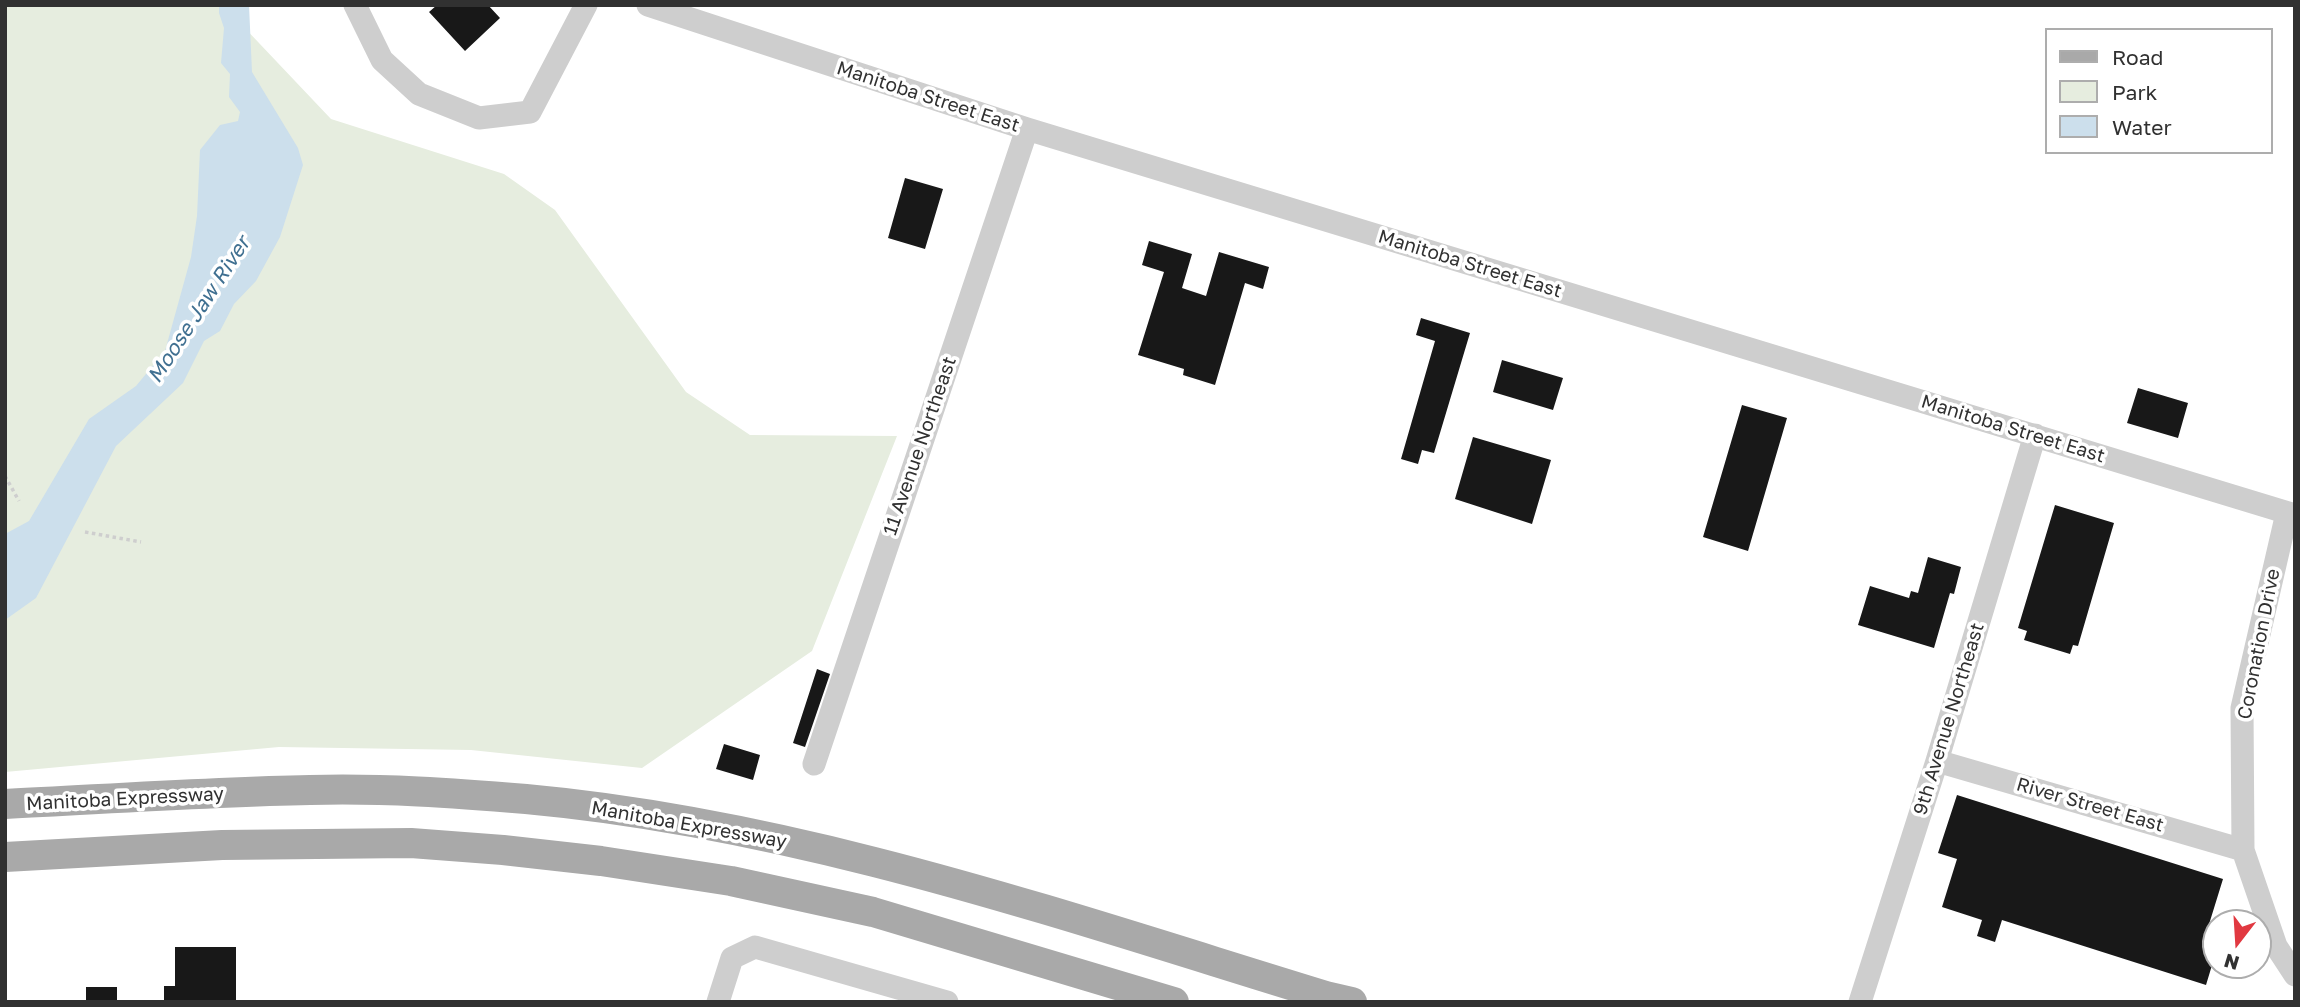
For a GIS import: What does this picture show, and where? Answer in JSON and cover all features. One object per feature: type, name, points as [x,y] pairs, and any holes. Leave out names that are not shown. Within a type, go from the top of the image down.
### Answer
[{"type":"main road","name":"Manitoba Expressway","points":[[5,804],[311,789],[420,792],[529,800],[613,811],[824,848],[945,880],[1352,1002]]},
{"type":"main road","points":[[5,857],[222,845],[371,843],[477,848],[601,861],[731,881],[873,912],[1174,1002]]},
{"type":"street","points":[[355,5],[382,60],[419,94],[479,118],[530,112],[586,5]]},
{"type":"street","name":"Manitoba Street East","points":[[648,5],[1027,129],[2291,514]]},
{"type":"street","name":"11 Avenue Northeast","points":[[814,764],[1027,129]]},
{"type":"street","name":"9th Avenue Northeast","points":[[1860,1002],[1937,761],[2035,435]]},
{"type":"street","name":"Coronation Drive","points":[[2291,514],[2242,708],[2243,850],[2276,946],[2295,975]]},
{"type":"street","name":"River Street East","points":[[1937,761],[2243,850]]},
{"type":"street","points":[[718,1002],[732,958],[755,947],[947,1002]]},
{"type":"path","points":[[5,476],[19,501]]},
{"type":"path","points":[[85,532],[141,541]]},
{"type":"green space","points":[[5,5],[223,5],[331,119],[504,174],[555,210],[686,392],[750,435],[897,436],[812,651],[642,768],[471,750],[279,747],[5,772]]},
{"type":"water","name":"Moose Jaw River","points":[[219,5],[249,5],[252,72],[298,148],[303,165],[280,237],[256,281],[234,304],[220,331],[204,341],[183,383],[116,446],[36,598],[5,620],[5,534],[29,521],[89,419],[136,386],[165,351],[191,257],[197,216],[200,150],[220,125],[238,121],[240,112],[229,97],[230,74],[221,63],[224,28]]},
{"type":"building","points":[[437,5],[488,5],[500,18],[465,51],[429,12]]},
{"type":"building","points":[[905,178],[943,189],[925,249],[888,238]]},
{"type":"building","points":[[1149,241],[1192,254],[1182,288],[1206,296],[1219,252],[1269,267],[1263,289],[1245,283],[1215,385],[1183,375],[1184,369],[1138,355],[1164,272],[1142,265]]},
{"type":"building","points":[[1421,318],[1470,333],[1434,453],[1422,450],[1418,464],[1401,459],[1435,341],[1416,335]]},
{"type":"building","points":[[1502,360],[1563,378],[1553,410],[1493,392]]},
{"type":"building","points":[[2138,388],[2188,403],[2178,438],[2127,423]]},
{"type":"building","points":[[1742,405],[1787,418],[1748,551],[1703,537]]},
{"type":"building","points":[[1473,437],[1551,460],[1532,524],[1455,499]]},
{"type":"building","points":[[2055,505],[2114,523],[2078,646],[2073,645],[2070,654],[2024,640],[2027,631],[2018,628]]},
{"type":"building","points":[[1928,557],[1961,567],[1954,594],[1950,593],[1934,648],[1858,625],[1870,586],[1909,598],[1911,591],[1918,593]]},
{"type":"building","points":[[817,669],[830,674],[805,747],[793,743]]},
{"type":"building","points":[[724,744],[760,755],[753,780],[716,769]]},
{"type":"building","points":[[1957,795],[2223,879],[2214,909],[2202,909],[2202,979],[2208,979],[2206,985],[2002,920],[1995,942],[1977,936],[1982,920],[1942,907],[1957,859],[1938,853]]},
{"type":"building","points":[[175,947],[236,947],[236,1002],[164,1002],[164,986],[175,986]]},
{"type":"building","points":[[86,987],[117,987],[117,1002],[86,1002]]}]
